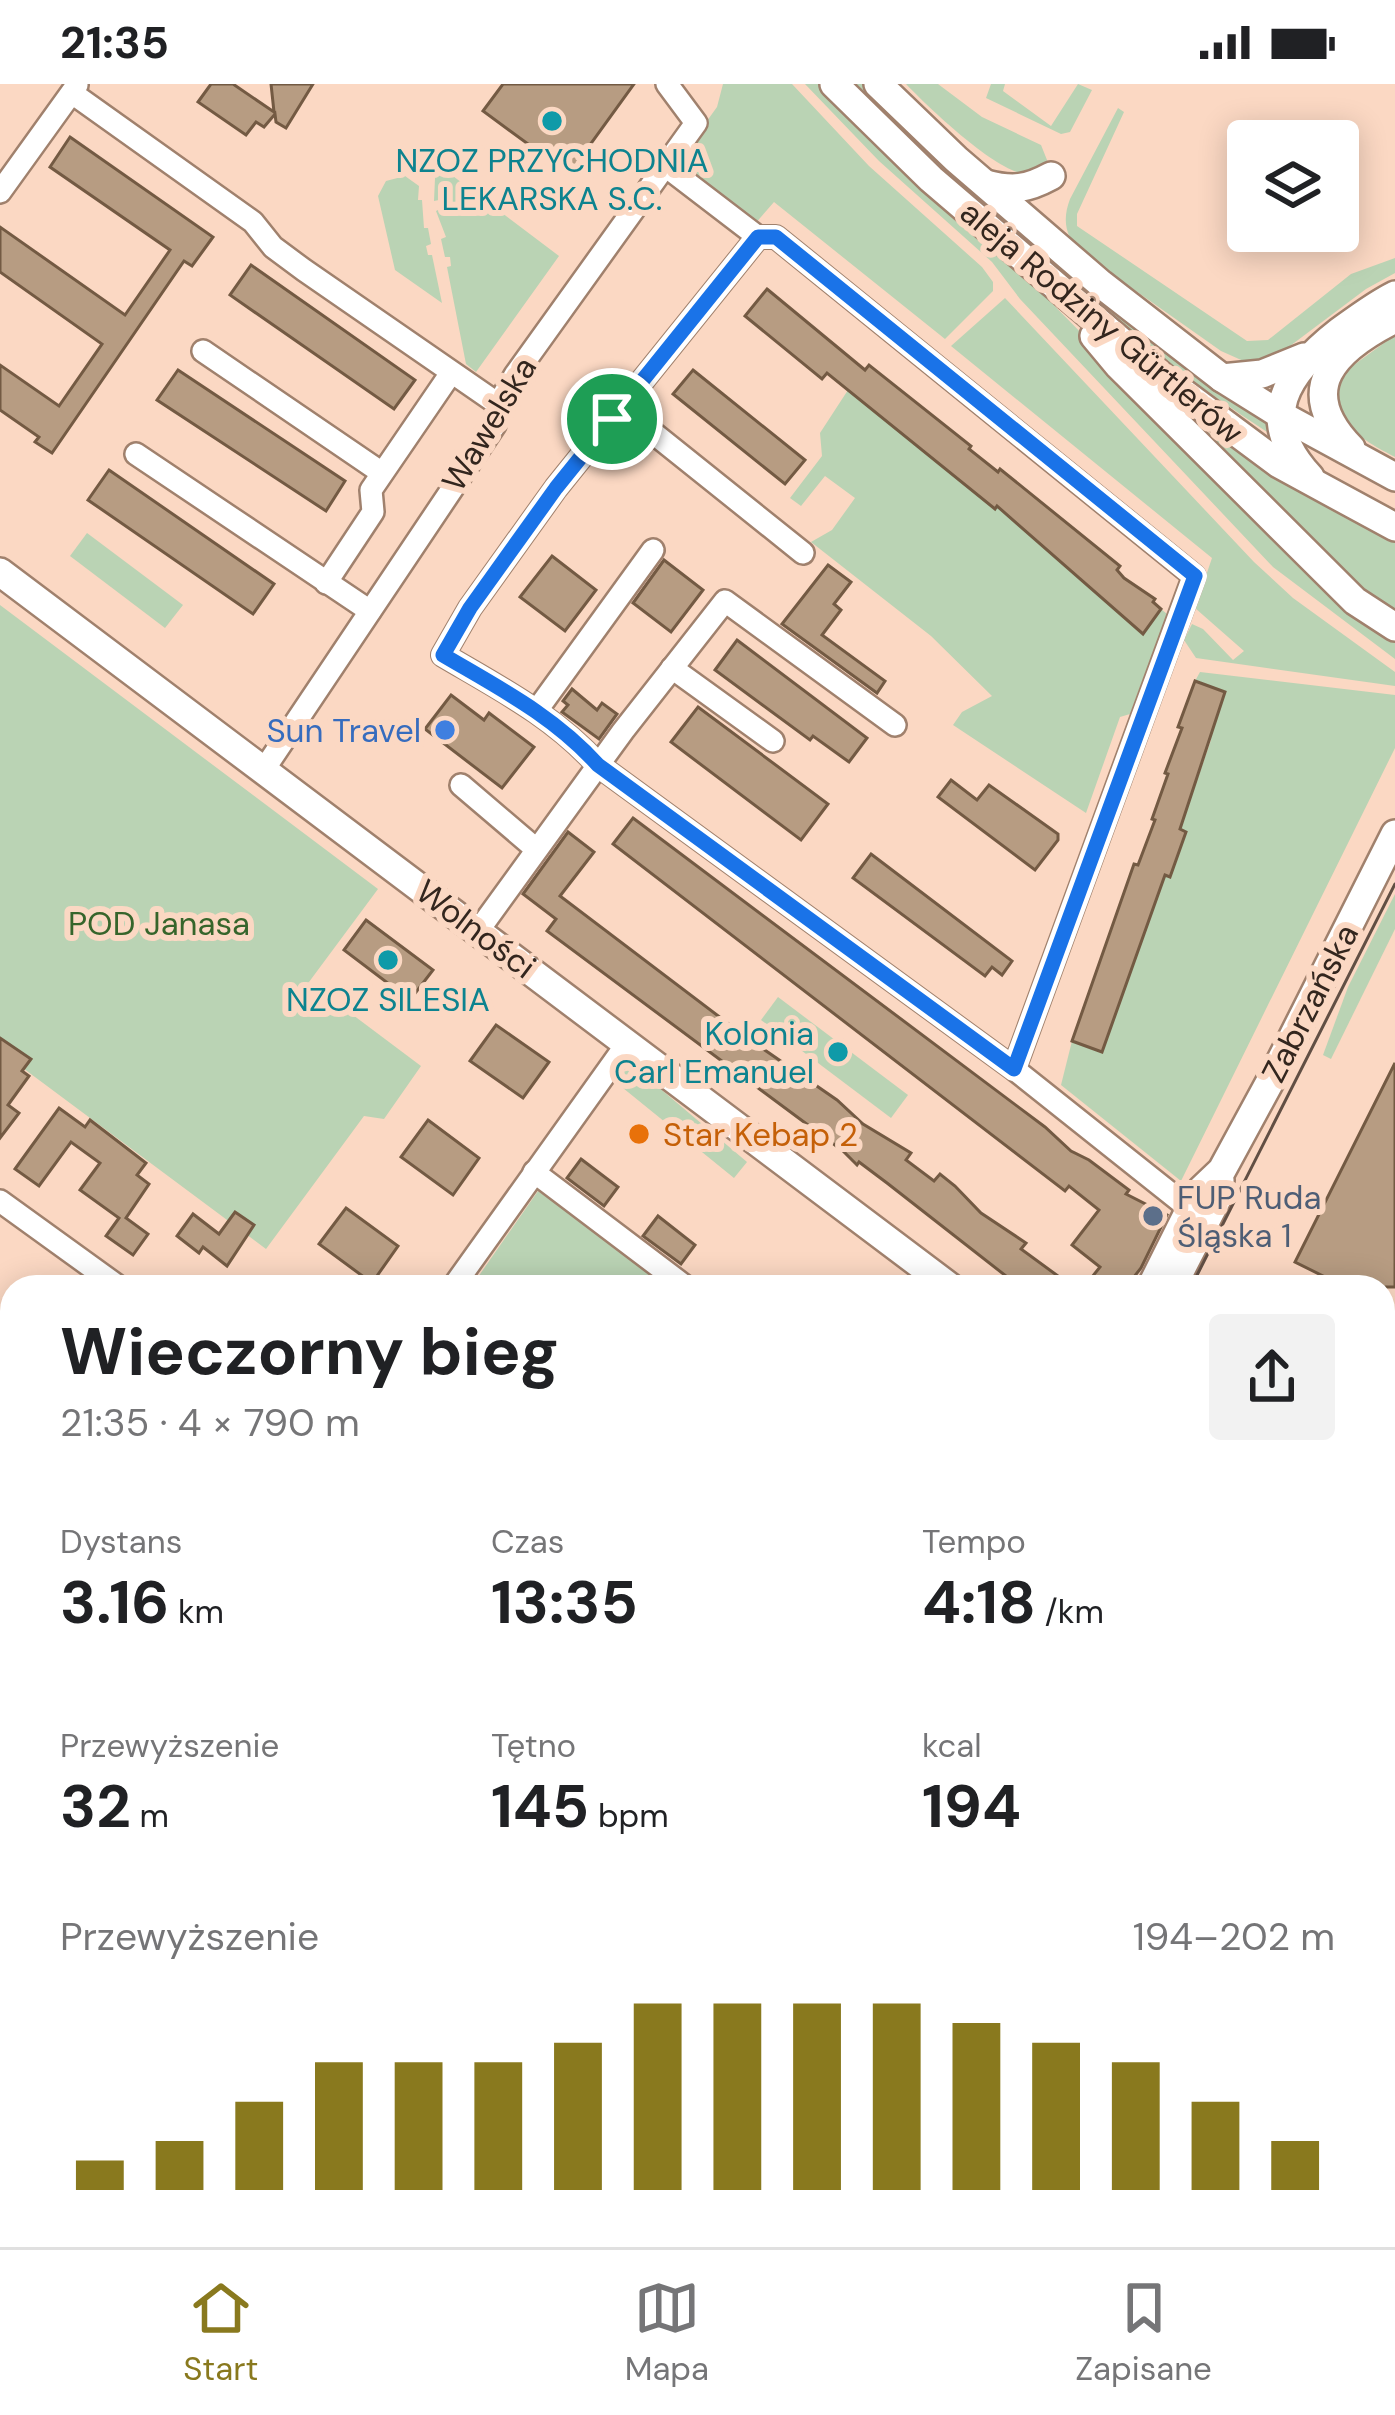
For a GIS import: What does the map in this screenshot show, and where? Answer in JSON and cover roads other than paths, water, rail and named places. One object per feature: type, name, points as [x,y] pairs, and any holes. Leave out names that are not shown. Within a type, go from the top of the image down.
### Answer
[{"type":"street","name":"Wawelska","points":[[263,771],[495,425],[498,404],[696,122],[668,84]]},
{"type":"street","name":"aleja Rodziny Gürtlerów","points":[[834,84],[931,179],[1049,282],[1235,434],[1322,489],[1395,527]]},
{"type":"street","name":"aleja Rodziny Gürtlerów","points":[[878,84],[1051,241],[1222,378],[1281,416],[1395,477]]},
{"type":"street","points":[[0,192],[75,88],[253,221],[274,247],[304,270],[498,404]]},
{"type":"street","points":[[664,165],[758,237],[776,237],[1195,576],[1014,1069]]},
{"type":"street","points":[[986,184],[1011,190],[1031,187],[1051,176],[1044,222],[1051,241]]},
{"type":"street","points":[[758,237],[556,488],[443,655],[572,736],[598,765],[1014,1069],[1184,1206]]},
{"type":"street","points":[[1049,282],[1119,366],[1355,601],[1395,627]]},
{"type":"street","points":[[1322,489],[1294,458],[1281,416],[1292,377],[1313,352],[1395,296]]},
{"type":"street","points":[[1368,462],[1332,427],[1323,385],[1329,368],[1342,354],[1395,319]]},
{"type":"street","points":[[203,351],[382,473]]},
{"type":"street","points":[[1222,378],[1262,374],[1313,352]]},
{"type":"street","points":[[326,583],[374,512],[371,490],[452,373]]},
{"type":"street","points":[[622,408],[803,553]]},
{"type":"street","points":[[136,454],[370,611]]},
{"type":"street","points":[[537,710],[653,550]]},
{"type":"street","name":"Wolności","points":[[0,572],[934,1275]]},
{"type":"street","points":[[478,931],[724,601],[895,725]]},
{"type":"street","points":[[672,668],[773,741]]},
{"type":"street","points":[[461,785],[536,849]]},
{"type":"street","name":"Zabrzańska","points":[[1178,1275],[1216,1199],[1222,1170],[1395,834]]},
{"type":"street","points":[[461,1275],[628,1042]]},
{"type":"street","name":"Zabrzańska","points":[[1156,1275],[1184,1206],[1222,1170]]},
{"type":"street","points":[[534,1172],[670,1275]]},
{"type":"street","points":[[0,1201],[95,1275]]},
{"type":"tram line","points":[[1197,1275],[1395,884]]},
{"type":"place","name":"NZOZ PRZYCHODNIA LEKARSKA S.C.","points":[[552,121]]},
{"type":"place","name":"Sun Travel","points":[[445,730]]},
{"type":"place","name":"NZOZ SILESIA","points":[[388,960]]},
{"type":"place","name":"Kolonia Carl Emanuel","points":[[838,1052]]},
{"type":"place","name":"Star Kebap 2","points":[[639,1134]]},
{"type":"place","name":"FUP Ruda Śląska 1","points":[[1153,1216]]},
{"type":"park label","name":"POD Janasa","points":[[159,923]]}]
